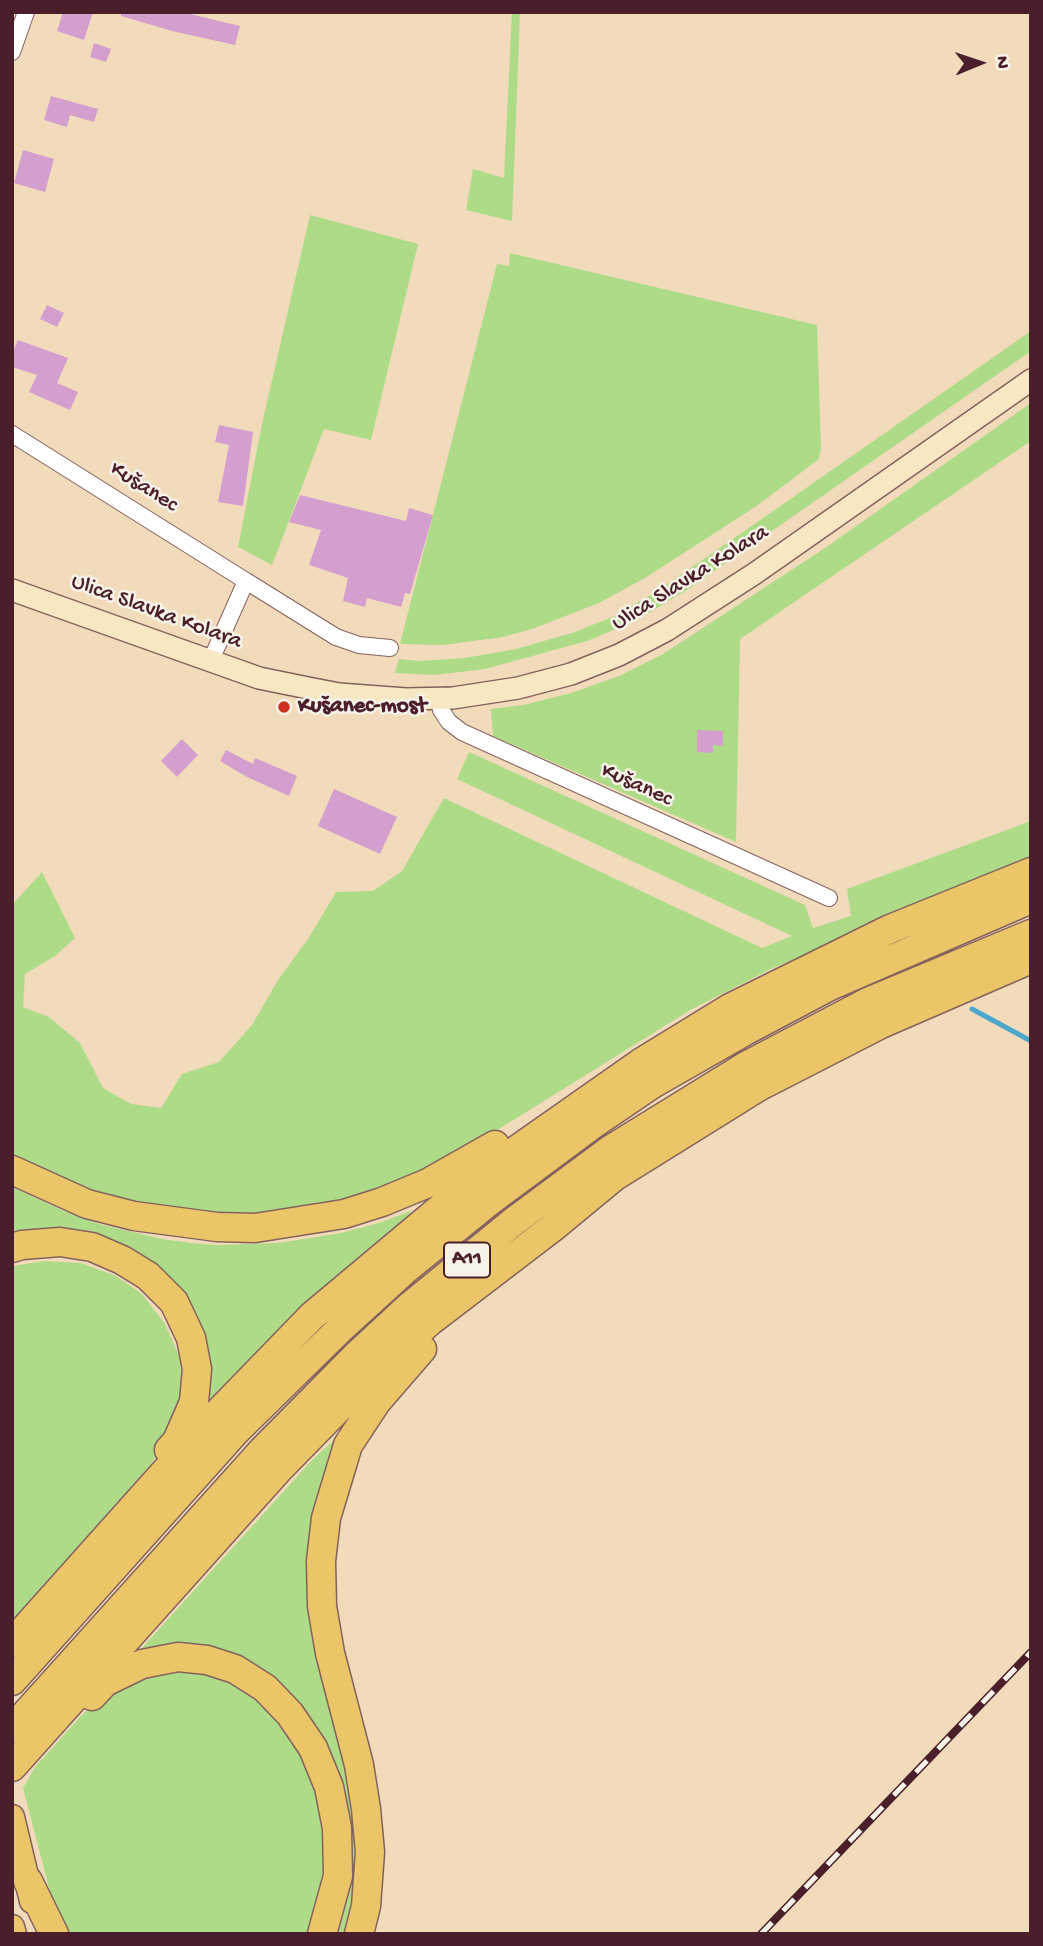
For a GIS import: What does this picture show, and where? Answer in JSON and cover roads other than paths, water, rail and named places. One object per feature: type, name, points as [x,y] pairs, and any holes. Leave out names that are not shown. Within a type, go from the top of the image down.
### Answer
[{"type":"highway","points":[[12,1643],[214,1417],[312,1316],[478,1177],[642,1062],[730,1008],[879,935],[1031,872]]},
{"type":"highway","name":"A11","points":[[12,1681],[236,1431],[406,1269],[491,1200],[654,1083],[746,1031],[830,986],[1031,899]]},
{"type":"highway","name":"A11","points":[[12,1729],[261,1452],[410,1306],[513,1222],[610,1150],[746,1066],[868,1002],[1031,934]]},
{"type":"highway","points":[[12,1767],[279,1469],[381,1365],[429,1322],[615,1176],[758,1087],[881,1024],[1031,959]]},
{"type":"highway","points":[[12,1170],[87,1204],[134,1216],[230,1228],[302,1222],[344,1214],[383,1202],[428,1183],[538,1120],[622,1064],[642,1062]]},
{"type":"highway","points":[[359,1934],[366,1906],[370,1852],[359,1765],[330,1653],[323,1606],[321,1561],[326,1518],[348,1446],[377,1401],[421,1349],[517,1269],[552,1228]]},
{"type":"highway","points":[[12,1248],[61,1242],[92,1247],[122,1260],[148,1276],[174,1302],[193,1348],[197,1369],[194,1402],[177,1441],[82,1551],[75,1570]]},
{"type":"highway","points":[[12,1773],[25,1767],[105,1682],[142,1664],[178,1657],[206,1660],[234,1669],[265,1688],[290,1714],[313,1748],[329,1787],[337,1828],[338,1876],[322,1934]]},
{"type":"highway","points":[[28,1881],[54,1934]]},
{"type":"main road","name":"Ulica Slavka Kolara","points":[[12,590],[259,678],[339,694],[376,698],[439,699],[517,688],[571,674],[619,655],[667,630],[775,559],[1031,380]]},
{"type":"main road","points":[[12,1817],[40,1934]]},
{"type":"main road","points":[[12,1927],[14,1934]]},
{"type":"street","points":[[12,52],[26,12]]},
{"type":"street","name":"Kušanec","points":[[12,434],[337,637],[359,645],[390,648]]},
{"type":"street","points":[[211,660],[246,581]]},
{"type":"street","name":"Kušanec","points":[[439,699],[441,710],[449,722],[462,732],[830,898]]},
{"type":"waterway","points":[[972,1009],[1031,1041]]},
{"type":"railway","points":[[761,1934],[1031,1652]]},
{"type":"place","name":"Kušanec-most","points":[[284,707]]}]
